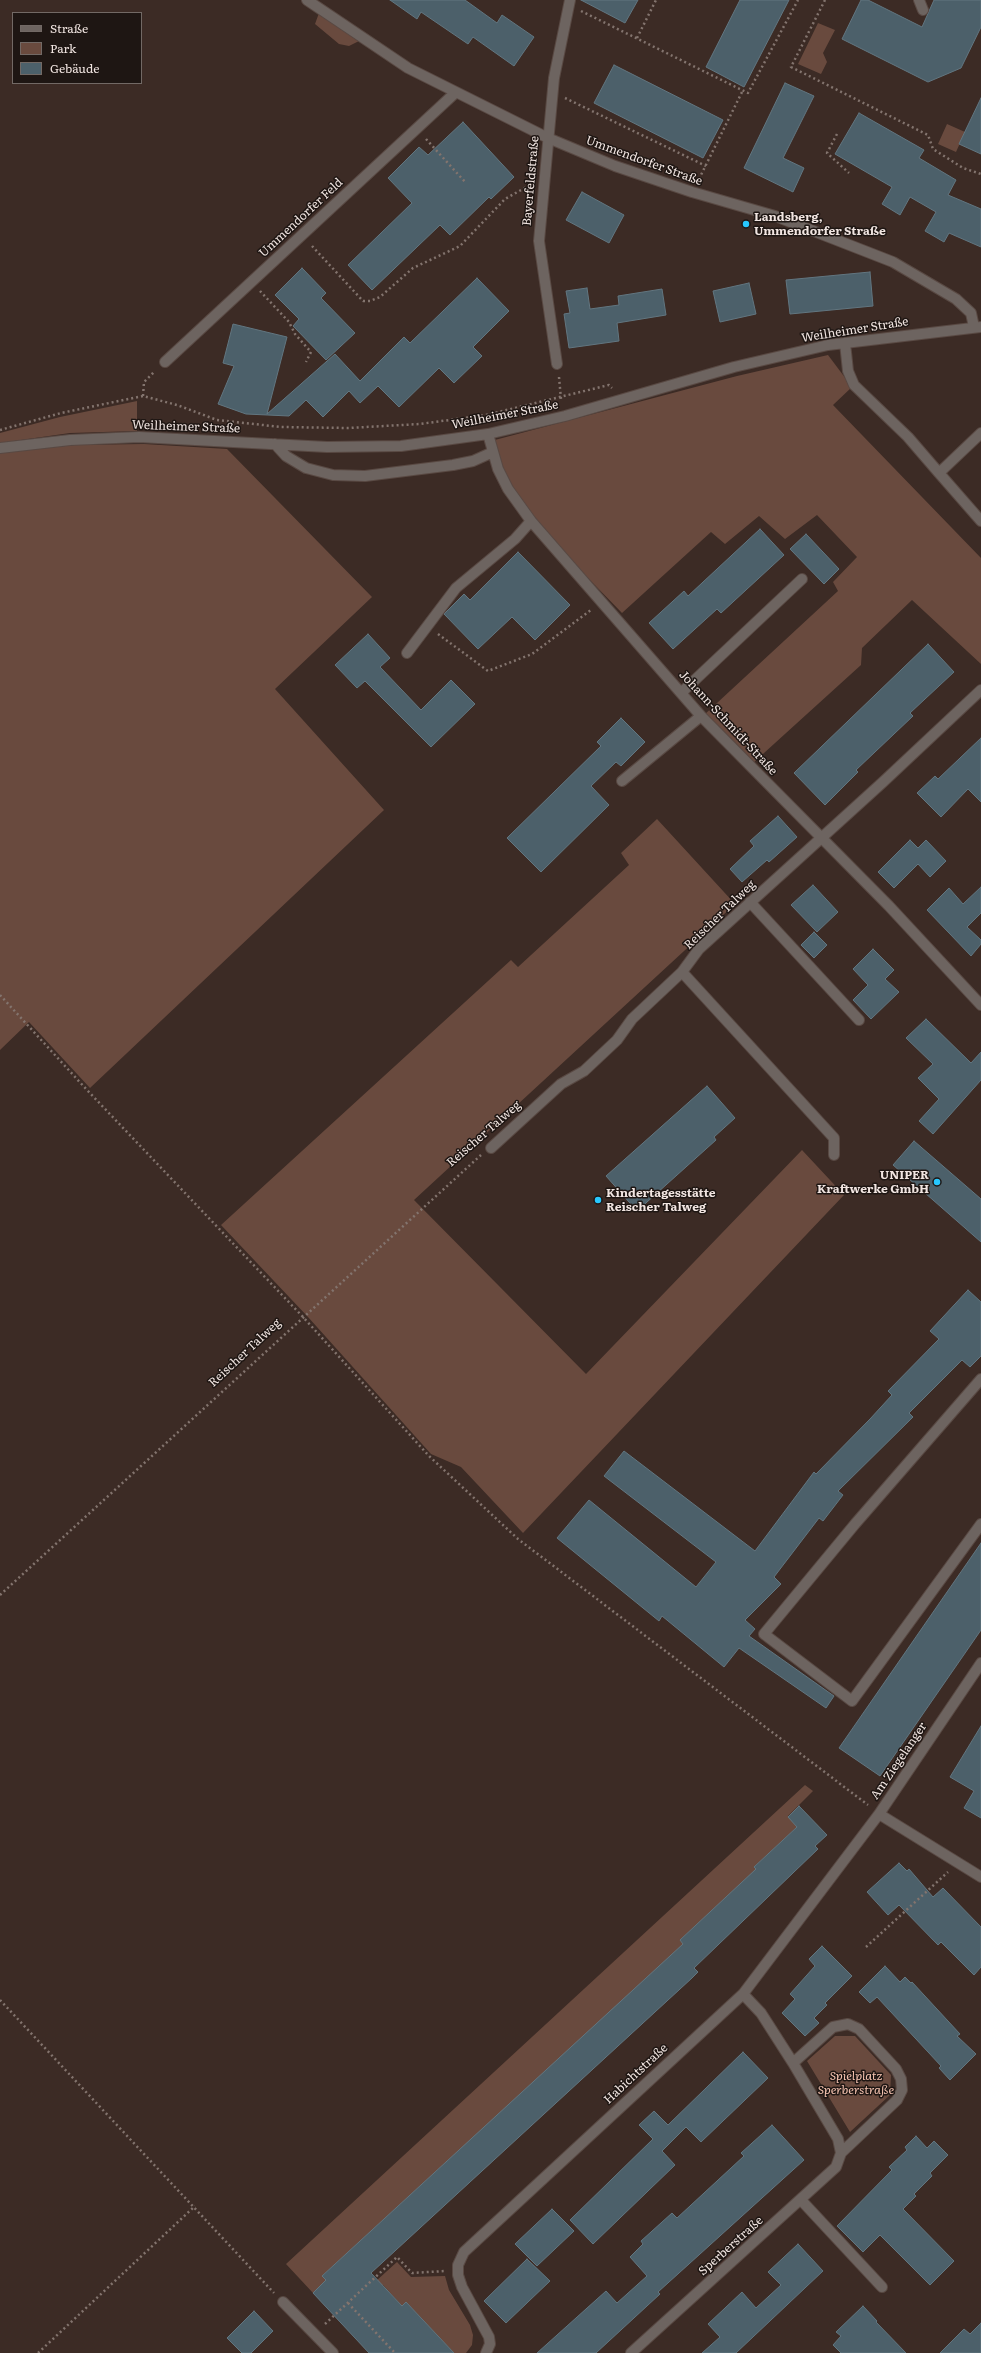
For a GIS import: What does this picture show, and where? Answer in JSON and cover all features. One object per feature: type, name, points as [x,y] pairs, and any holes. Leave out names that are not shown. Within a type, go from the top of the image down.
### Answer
[{"type":"street","name":"Ummendorfer Straße","points":[[307,0],[408,68],[455,93],[548,138],[615,166],[692,192],[775,216],[893,262],[956,299],[971,313],[978,327]]},
{"type":"street","points":[[919,0],[923,10]]},
{"type":"street","name":"Bayerfeldstraße","points":[[557,364],[539,241],[553,92],[569,2]]},
{"type":"street","name":"Ummendorfer Feld","points":[[165,362],[455,93]]},
{"type":"street","name":"Weilheimer Straße","points":[[0,448],[70,440],[139,437],[327,447],[401,446],[488,434],[623,400],[734,367],[828,345],[978,327]]},
{"type":"street","points":[[845,343],[848,371],[854,384],[908,437],[981,520]]},
{"type":"street","points":[[939,473],[981,433]]},
{"type":"street","name":"Johann-Schmidt-Straße","points":[[488,434],[498,469],[508,489],[531,521],[701,716],[821,839],[890,906],[981,1005]]},
{"type":"street","points":[[275,444],[286,456],[306,468],[333,475],[365,476],[453,465],[473,461],[493,452]]},
{"type":"street","points":[[407,653],[456,588],[515,539],[531,521]]},
{"type":"street","points":[[681,693],[802,579]]},
{"type":"street","name":"Reischer Talweg","points":[[491,1148],[561,1084],[584,1071],[617,1040],[632,1019],[682,972],[699,949],[821,839],[981,690]]},
{"type":"street","points":[[622,781],[701,716]]},
{"type":"street","points":[[750,902],[858,1020]]},
{"type":"street","points":[[682,972],[834,1138],[834,1155]]},
{"type":"street","points":[[981,1379],[860,1519],[764,1634],[852,1701],[981,1524]]},
{"type":"street","name":"Am Ziegelanger","points":[[981,1663],[879,1814],[981,1877]]},
{"type":"street","name":"Habichtstraße","points":[[457,2270],[460,2258],[473,2242],[743,1994],[879,1814]]},
{"type":"street","points":[[743,1994],[761,2013],[792,2063],[838,2139],[841,2153]]},
{"type":"street","name":"Sperberstraße","points":[[631,2353],[836,2168],[841,2153],[900,2096],[901,2079],[896,2069],[859,2029],[848,2024],[833,2026],[792,2063]]},
{"type":"street","points":[[801,2200],[882,2287]]},
{"type":"street","points":[[457,2270],[462,2287],[489,2337],[489,2352]]},
{"type":"street","points":[[283,2302],[333,2353]]},
{"type":"path","points":[[637,38],[656,0]]},
{"type":"path","points":[[569,2],[637,38],[748,93],[798,0]]},
{"type":"path","points":[[825,0],[790,66],[928,135],[933,148],[963,168],[981,174]]},
{"type":"path","points":[[692,192],[744,90]]},
{"type":"path","points":[[553,92],[706,166]]},
{"type":"path","points":[[417,129],[466,183]]},
{"type":"path","points":[[837,134],[827,153],[849,173]]},
{"type":"path","points":[[302,235],[363,301],[370,301],[380,297],[413,268],[460,246],[505,198],[526,186],[544,183]]},
{"type":"path","points":[[252,282],[289,322],[295,334],[311,352],[306,362]]},
{"type":"path","points":[[143,396],[144,382],[165,362]]},
{"type":"path","points":[[557,364],[561,398]]},
{"type":"path","points":[[0,430],[61,413],[143,396],[177,404],[217,420],[281,427],[348,428],[420,424],[486,416],[609,385],[623,400]]},
{"type":"path","points":[[427,626],[488,671],[532,654],[602,602]]},
{"type":"path","points":[[0,995],[87,1090],[303,1317],[429,1456],[518,1539],[879,1814]]},
{"type":"path","name":"Reischer Talweg","points":[[0,1596],[467,1166],[491,1148]]},
{"type":"path","points":[[866,1947],[958,1863]]},
{"type":"path","points":[[0,2000],[195,2206],[283,2302]]},
{"type":"path","points":[[38,2353],[195,2206]]},
{"type":"path","points":[[315,2334],[397,2257],[412,2273],[457,2270]]},
{"type":"path","points":[[348,2302],[395,2353]]},
{"type":"green space","points":[[319,13],[359,41],[349,46],[339,44],[315,24]]},
{"type":"green space","points":[[818,23],[835,30],[823,53],[827,62],[821,74],[798,64]]},
{"type":"green space","points":[[947,124],[965,132],[956,152],[938,144]]},
{"type":"green space","points":[[828,355],[852,387],[833,405],[981,558],[981,664],[912,600],[862,648],[861,665],[753,763],[704,715],[838,591],[833,582],[857,557],[817,515],[785,539],[759,516],[725,544],[711,532],[622,613],[515,503],[491,441],[737,376]]},
{"type":"green space","points":[[137,401],[137,431],[70,433],[0,443],[0,433],[60,417]]},
{"type":"green space","points":[[144,444],[227,449],[372,597],[275,689],[384,810],[90,1088],[29,1022],[0,1050],[0,453],[74,445]]},
{"type":"green space","points":[[657,819],[735,904],[414,1200],[586,1374],[802,1150],[844,1195],[523,1533],[461,1467],[431,1454],[308,1317],[221,1225],[511,960],[518,967],[629,865],[621,853]]},
{"type":"green space","points":[[805,1785],[813,1791],[788,1816],[797,1827],[754,1867],[766,1879],[744,1881],[680,1940],[700,1962],[547,2070],[568,2092],[555,2103],[471,2141],[491,2163],[474,2178],[454,2155],[322,2276],[326,2280],[313,2293],[286,2264]]},
{"type":"green space","name":"Spielplatz Sperberstraße","points":[[835,2036],[855,2036],[891,2075],[890,2095],[850,2132],[807,2061]]},
{"type":"green space","points":[[397,2262],[411,2277],[445,2276],[449,2290],[470,2325],[473,2335],[472,2345],[466,2353],[454,2353],[406,2302],[402,2306],[383,2285],[360,2306],[355,2300]]},
{"type":"building","points":[[390,0],[465,0],[497,23],[502,15],[534,37],[514,66],[473,37],[468,44],[421,12],[417,19]]},
{"type":"building","points":[[581,0],[638,0],[625,23]]},
{"type":"building","points":[[740,0],[789,0],[744,87],[706,67]]},
{"type":"building","points":[[861,0],[868,0],[922,27],[934,0],[981,0],[981,27],[961,68],[928,82],[842,39]]},
{"type":"building","points":[[614,65],[723,120],[703,158],[594,103]]},
{"type":"building","points":[[785,83],[814,96],[783,158],[804,168],[793,192],[744,168]]},
{"type":"building","points":[[981,98],[981,154],[959,144]]},
{"type":"building","points":[[859,113],[924,150],[919,158],[956,180],[948,195],[981,209],[981,247],[949,233],[944,242],[925,231],[936,212],[910,197],[900,215],[882,204],[892,187],[835,154]]},
{"type":"building","points":[[463,122],[514,177],[491,199],[489,197],[450,235],[440,225],[372,290],[348,265],[412,203],[388,178],[419,147],[428,155]]},
{"type":"building","points":[[582,192],[624,215],[609,243],[566,220]]},
{"type":"building","points":[[302,268],[326,293],[321,298],[355,333],[326,360],[293,326],[299,319],[275,295]]},
{"type":"building","points":[[870,272],[873,306],[790,314],[786,280]]},
{"type":"building","points":[[477,278],[509,311],[473,347],[482,356],[454,383],[439,368],[399,407],[378,386],[360,403],[349,391],[323,417],[306,400],[289,416],[246,414],[218,404],[234,366],[223,363],[233,324],[287,337],[267,414],[335,354],[360,381],[404,337],[410,343]]},
{"type":"building","points":[[749,283],[756,314],[720,322],[713,291]]},
{"type":"building","points":[[587,288],[590,309],[619,305],[618,296],[662,289],[666,315],[617,323],[619,341],[569,348],[564,314],[570,313],[566,291]]},
{"type":"building","points":[[760,529],[784,555],[721,613],[717,609],[673,649],[649,623],[684,591],[688,596]]},
{"type":"building","points":[[806,534],[839,569],[824,584],[790,549]]},
{"type":"building","points":[[518,552],[570,605],[535,640],[512,617],[478,649],[444,614],[464,594],[470,600]]},
{"type":"building","points":[[368,634],[390,658],[380,667],[421,710],[451,680],[475,704],[431,747],[365,681],[357,688],[335,665]]},
{"type":"building","points":[[928,644],[954,672],[910,713],[913,716],[856,770],[858,772],[825,805],[794,773]]},
{"type":"building","points":[[621,718],[645,742],[621,766],[616,762],[591,786],[609,805],[541,872],[507,838],[601,746],[597,742]]},
{"type":"building","points":[[981,738],[981,802],[968,789],[941,817],[917,793],[935,776],[938,779]]},
{"type":"building","points":[[778,816],[797,837],[769,862],[767,860],[742,882],[730,869],[754,846],[750,841]]},
{"type":"building","points":[[910,840],[918,848],[926,840],[946,861],[930,877],[918,864],[894,888],[878,872]]},
{"type":"building","points":[[813,885],[838,912],[817,932],[791,905]]},
{"type":"building","points":[[981,887],[981,913],[967,927],[981,940],[981,944],[971,956],[927,910],[949,888],[963,904]]},
{"type":"building","points":[[814,932],[827,945],[814,958],[801,945]]},
{"type":"building","points":[[873,949],[894,970],[885,979],[899,992],[871,1019],[853,1000],[868,985],[853,969]]},
{"type":"building","points":[[926,1019],[971,1063],[981,1052],[981,1080],[933,1134],[919,1121],[939,1099],[918,1078],[933,1064],[906,1038]]},
{"type":"building","points":[[707,1086],[735,1118],[714,1137],[716,1140],[637,1211],[606,1176]]},
{"type":"building","name":"UNIPER Kraftwerke GmbH","points":[[914,1141],[981,1199],[981,1242],[893,1165]]},
{"type":"building","points":[[968,1290],[981,1302],[981,1356],[970,1367],[962,1360],[909,1413],[913,1417],[838,1491],[843,1495],[823,1521],[819,1518],[774,1577],[781,1584],[745,1620],[755,1629],[749,1636],[834,1696],[826,1708],[739,1648],[724,1667],[662,1616],[659,1621],[557,1538],[589,1500],[696,1587],[716,1562],[604,1476],[624,1451],[755,1551],[814,1472],[816,1474],[870,1419],[892,1395],[888,1391],[939,1339],[930,1331]]},
{"type":"building","points":[[981,1543],[981,1630],[880,1776],[839,1748]]},
{"type":"building","points":[[981,1726],[981,1818],[964,1808],[974,1791],[950,1777]]},
{"type":"building","points":[[799,1806],[827,1835],[815,1846],[818,1849],[694,1968],[698,1972],[692,1978],[371,2273],[402,2306],[406,2302],[454,2353],[369,2353],[313,2293],[326,2280],[322,2276],[683,1944],[680,1940],[756,1869],[754,1867],[797,1827],[788,1817]]},
{"type":"building","points":[[899,1863],[907,1871],[909,1869],[933,1897],[943,1888],[981,1927],[981,1967],[974,1975],[941,1942],[938,1945],[899,1905],[888,1915],[867,1892]]},
{"type":"building","points":[[822,1946],[852,1976],[825,2003],[827,2005],[814,2018],[819,2023],[805,2036],[782,2013],[795,1999],[790,1994],[815,1966],[809,1959]]},
{"type":"building","points":[[885,1966],[900,1982],[905,1977],[911,1983],[912,1982],[960,2034],[957,2036],[976,2054],[950,2080],[939,2068],[941,2066],[877,1997],[870,2003],[859,1992]]},
{"type":"building","points":[[743,2052],[768,2078],[701,2142],[686,2127],[662,2151],[675,2165],[593,2244],[570,2220],[653,2139],[639,2125],[654,2111],[668,2125]]},
{"type":"building","points":[[772,2125],[804,2160],[658,2292],[660,2294],[596,2353],[537,2353],[606,2291],[617,2303],[647,2276],[630,2257],[643,2244],[641,2241],[672,2213],[677,2218],[744,2156],[741,2153]]},
{"type":"building","points":[[916,2136],[927,2148],[934,2141],[948,2155],[930,2173],[932,2176],[914,2194],[916,2196],[903,2209],[954,2261],[930,2285],[880,2235],[863,2252],[837,2226],[892,2170],[889,2167],[907,2150],[905,2147]]},
{"type":"building","points":[[552,2209],[574,2231],[537,2266],[515,2244]]},
{"type":"building","points":[[798,2244],[823,2271],[736,2353],[702,2353],[720,2337],[708,2324],[742,2292],[756,2308],[781,2285],[768,2272]]},
{"type":"building","points":[[527,2259],[550,2281],[506,2323],[484,2301]]},
{"type":"building","points":[[863,2306],[877,2321],[876,2322],[906,2353],[841,2353],[833,2345],[841,2336],[836,2332]]},
{"type":"building","points":[[254,2311],[273,2331],[251,2353],[242,2353],[227,2338]]},
{"type":"building","points":[[981,2323],[981,2353],[940,2353],[964,2329],[970,2334]]},
{"type":"place","name":"Landsberg, Ummendorfer Straße","points":[[746,224]]},
{"type":"place","name":"UNIPER Kraftwerke GmbH","points":[[937,1182]]},
{"type":"place","name":"Kindertagesstätte Reischer Talweg","points":[[598,1200]]}]
